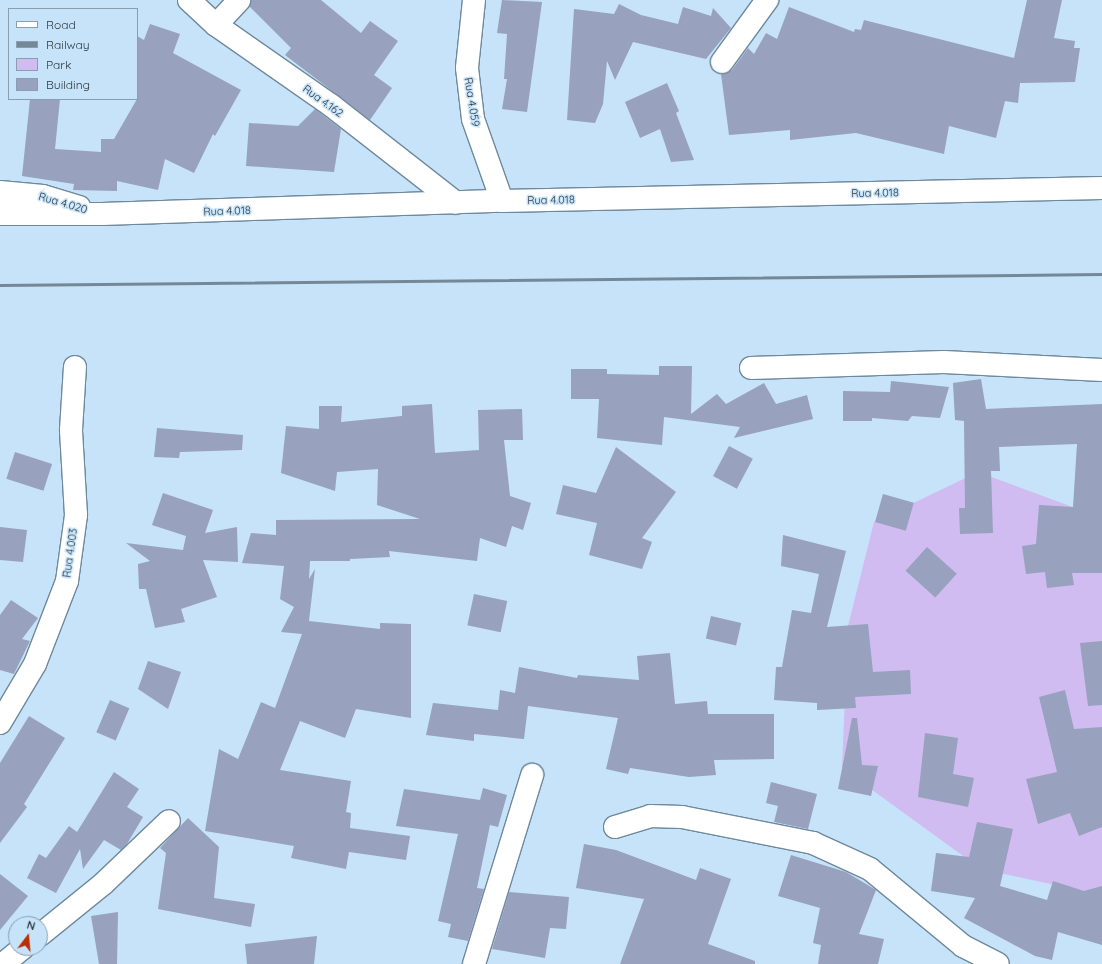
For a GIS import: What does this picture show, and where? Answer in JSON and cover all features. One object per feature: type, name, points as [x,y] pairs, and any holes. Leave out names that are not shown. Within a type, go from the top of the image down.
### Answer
[{"type":"street","name":"Rua 4.162","points":[[189,0],[216,25],[332,106],[456,204]]},
{"type":"street","points":[[216,25],[239,0]]},
{"type":"street","name":"Rua 4.059","points":[[474,0],[467,68],[473,119],[502,201]]},
{"type":"street","points":[[722,62],[767,0]]},
{"type":"street","name":"Rua 4.018","points":[[0,214],[102,214],[456,204],[502,201],[1102,188]]},
{"type":"street","name":"Rua 4.020","points":[[0,192],[43,196],[102,214]]},
{"type":"street","points":[[751,368],[944,362],[1102,370]]},
{"type":"street","name":"Rua 4.003","points":[[0,723],[35,664],[67,581],[76,515],[71,430],[75,367]]},
{"type":"street","points":[[474,964],[532,775]]},
{"type":"street","points":[[615,827],[650,816],[682,817],[813,843],[870,869],[962,946],[998,964]]},
{"type":"street","points":[[48,929],[103,884],[169,821]]},
{"type":"street","points":[[3,964],[13,956]]},
{"type":"green space","points":[[978,472],[1102,518],[1102,895],[981,869],[842,768],[848,626],[874,522]]},
{"type":"building","points":[[251,0],[321,0],[361,33],[370,21],[398,41],[374,75],[392,88],[370,120],[285,55],[291,48],[249,6]]},
{"type":"building","points":[[502,0],[542,2],[527,112],[502,109],[507,79],[504,79],[507,34],[497,33]]},
{"type":"building","points":[[1027,0],[1062,0],[1054,38],[1075,41],[1074,48],[1080,48],[1075,82],[1020,83],[1018,103],[1005,101],[996,138],[949,126],[944,154],[856,133],[790,140],[790,130],[729,135],[721,74],[732,70],[748,48],[754,54],[766,33],[777,39],[789,7],[854,32],[855,29],[861,30],[864,20],[1014,58]]},
{"type":"building","points":[[619,4],[641,15],[678,24],[683,7],[711,16],[713,8],[731,28],[706,59],[633,42],[615,80],[607,61],[603,104],[595,123],[567,120],[574,9],[614,14]]},
{"type":"building","points":[[150,24],[180,34],[173,53],[241,90],[215,136],[213,134],[194,173],[165,159],[158,190],[117,181],[117,191],[73,190],[74,184],[22,176],[30,100],[60,100],[55,149],[101,152],[101,139],[114,139],[136,100],[138,100],[138,37],[144,40]]},
{"type":"building","points":[[667,83],[679,111],[676,113],[694,160],[671,162],[660,129],[640,138],[625,102]]},
{"type":"building","points":[[315,109],[341,129],[334,172],[246,166],[249,123],[298,126]]},
{"type":"building","points":[[659,366],[692,366],[691,414],[717,394],[726,404],[764,383],[776,404],[807,395],[813,419],[734,438],[740,427],[664,417],[662,445],[597,438],[599,399],[571,399],[571,369],[607,369],[607,374],[659,375]]},
{"type":"building","points":[[981,379],[986,409],[1102,404],[1102,573],[1072,573],[1074,585],[1047,588],[1045,572],[1026,574],[1022,546],[1036,544],[1039,505],[1073,507],[1077,444],[999,447],[1000,471],[991,471],[993,533],[960,534],[959,508],[965,508],[964,421],[955,420],[953,383]]},
{"type":"building","points":[[891,381],[949,387],[940,418],[912,416],[908,421],[872,418],[872,421],[843,421],[843,391],[890,392]]},
{"type":"building","points":[[432,404],[435,453],[479,450],[478,410],[522,409],[523,440],[504,440],[510,496],[531,503],[523,530],[512,526],[506,547],[480,538],[477,561],[389,551],[390,557],[350,559],[350,561],[310,561],[309,579],[315,569],[309,621],[380,629],[380,623],[411,624],[411,718],[356,709],[345,738],[300,721],[280,770],[351,781],[346,812],[351,813],[350,828],[410,836],[406,860],[349,852],[346,869],[291,858],[294,846],[205,831],[219,749],[238,759],[261,702],[275,708],[302,634],[281,632],[294,607],[280,599],[284,566],[242,563],[251,533],[276,535],[276,520],[420,519],[377,505],[378,469],[337,472],[335,491],[281,473],[286,426],[319,429],[319,406],[342,406],[341,422],[402,416],[402,406]]},
{"type":"building","points":[[157,428],[243,435],[242,450],[180,452],[179,458],[154,457]]},
{"type":"building","points":[[729,446],[753,459],[737,489],[713,476]]},
{"type":"building","points":[[616,447],[676,492],[642,538],[652,542],[642,569],[589,555],[597,523],[556,514],[563,485],[596,493]]},
{"type":"building","points":[[15,452],[52,464],[43,491],[6,479]]},
{"type":"building","points":[[163,493],[213,510],[205,533],[237,527],[238,562],[203,560],[217,597],[181,609],[185,622],[155,628],[146,589],[139,589],[138,564],[150,561],[126,543],[183,550],[186,536],[152,525]]},
{"type":"building","points":[[883,494],[914,503],[906,531],[875,522]]},
{"type":"building","points":[[0,527],[27,530],[23,562],[0,560]]},
{"type":"building","points":[[783,535],[846,551],[827,627],[868,624],[873,672],[910,670],[911,694],[855,697],[856,708],[817,710],[817,703],[774,700],[776,667],[782,667],[792,610],[811,613],[819,574],[781,566]]},
{"type":"building","points":[[927,547],[957,574],[935,598],[906,571]]},
{"type":"building","points":[[474,594],[507,601],[501,632],[467,625]]},
{"type":"building","points":[[11,600],[38,618],[22,639],[30,641],[14,674],[0,670],[0,615]]},
{"type":"building","points":[[711,616],[741,623],[736,645],[706,638]]},
{"type":"building","points":[[1102,641],[1102,705],[1088,706],[1080,643]]},
{"type":"building","points":[[670,653],[675,704],[707,701],[708,714],[774,714],[774,759],[714,760],[716,775],[689,777],[630,768],[628,774],[606,769],[618,718],[528,706],[524,739],[474,734],[474,741],[426,735],[433,703],[498,710],[500,690],[515,693],[519,667],[577,678],[578,675],[639,680],[637,656]]},
{"type":"building","points":[[148,661],[181,672],[168,709],[138,689]]},
{"type":"building","points":[[1065,690],[1074,729],[1102,727],[1102,827],[1079,836],[1070,813],[1038,824],[1026,779],[1057,772],[1039,697]]},
{"type":"building","points":[[110,700],[129,708],[116,740],[96,732]]},
{"type":"building","points":[[29,716],[65,738],[24,804],[27,807],[0,843],[0,763]]},
{"type":"building","points":[[852,718],[857,718],[862,765],[878,766],[871,796],[838,789]]},
{"type":"building","points":[[925,733],[958,738],[953,774],[974,778],[968,807],[918,797]]},
{"type":"building","points":[[114,772],[139,789],[127,807],[143,817],[127,844],[121,850],[104,840],[83,869],[80,849],[56,893],[27,878],[39,854],[46,858],[69,826],[77,832]]},
{"type":"building","points":[[771,782],[817,794],[808,829],[774,822],[778,806],[766,803]]},
{"type":"building","points":[[483,788],[507,795],[498,827],[490,825],[477,888],[484,889],[468,941],[448,937],[451,924],[438,921],[458,834],[396,826],[404,789],[480,800]]},
{"type":"building","points":[[188,818],[219,847],[214,898],[255,904],[251,927],[158,909],[166,853],[160,848]]},
{"type":"building","points":[[977,822],[1013,829],[1000,886],[1047,900],[1053,881],[1084,891],[1102,886],[1102,945],[1058,932],[1052,960],[1035,956],[964,918],[975,898],[931,891],[936,853],[969,857]]},
{"type":"building","points":[[584,844],[616,850],[696,880],[700,868],[731,879],[708,944],[755,961],[755,964],[620,964],[644,899],[576,888]]},
{"type":"building","points":[[791,855],[846,872],[876,890],[859,934],[884,939],[878,964],[818,964],[821,945],[813,943],[820,908],[778,896]]},
{"type":"building","points":[[0,874],[28,896],[12,916],[8,916],[8,920],[0,930]]},
{"type":"building","points":[[509,892],[569,897],[566,929],[550,928],[545,958],[492,949]]},
{"type":"building","points":[[118,912],[117,964],[99,964],[91,916]]},
{"type":"building","points":[[317,936],[314,964],[247,964],[245,944]]},
{"type":"railway","points":[[0,285],[1102,274]]}]
